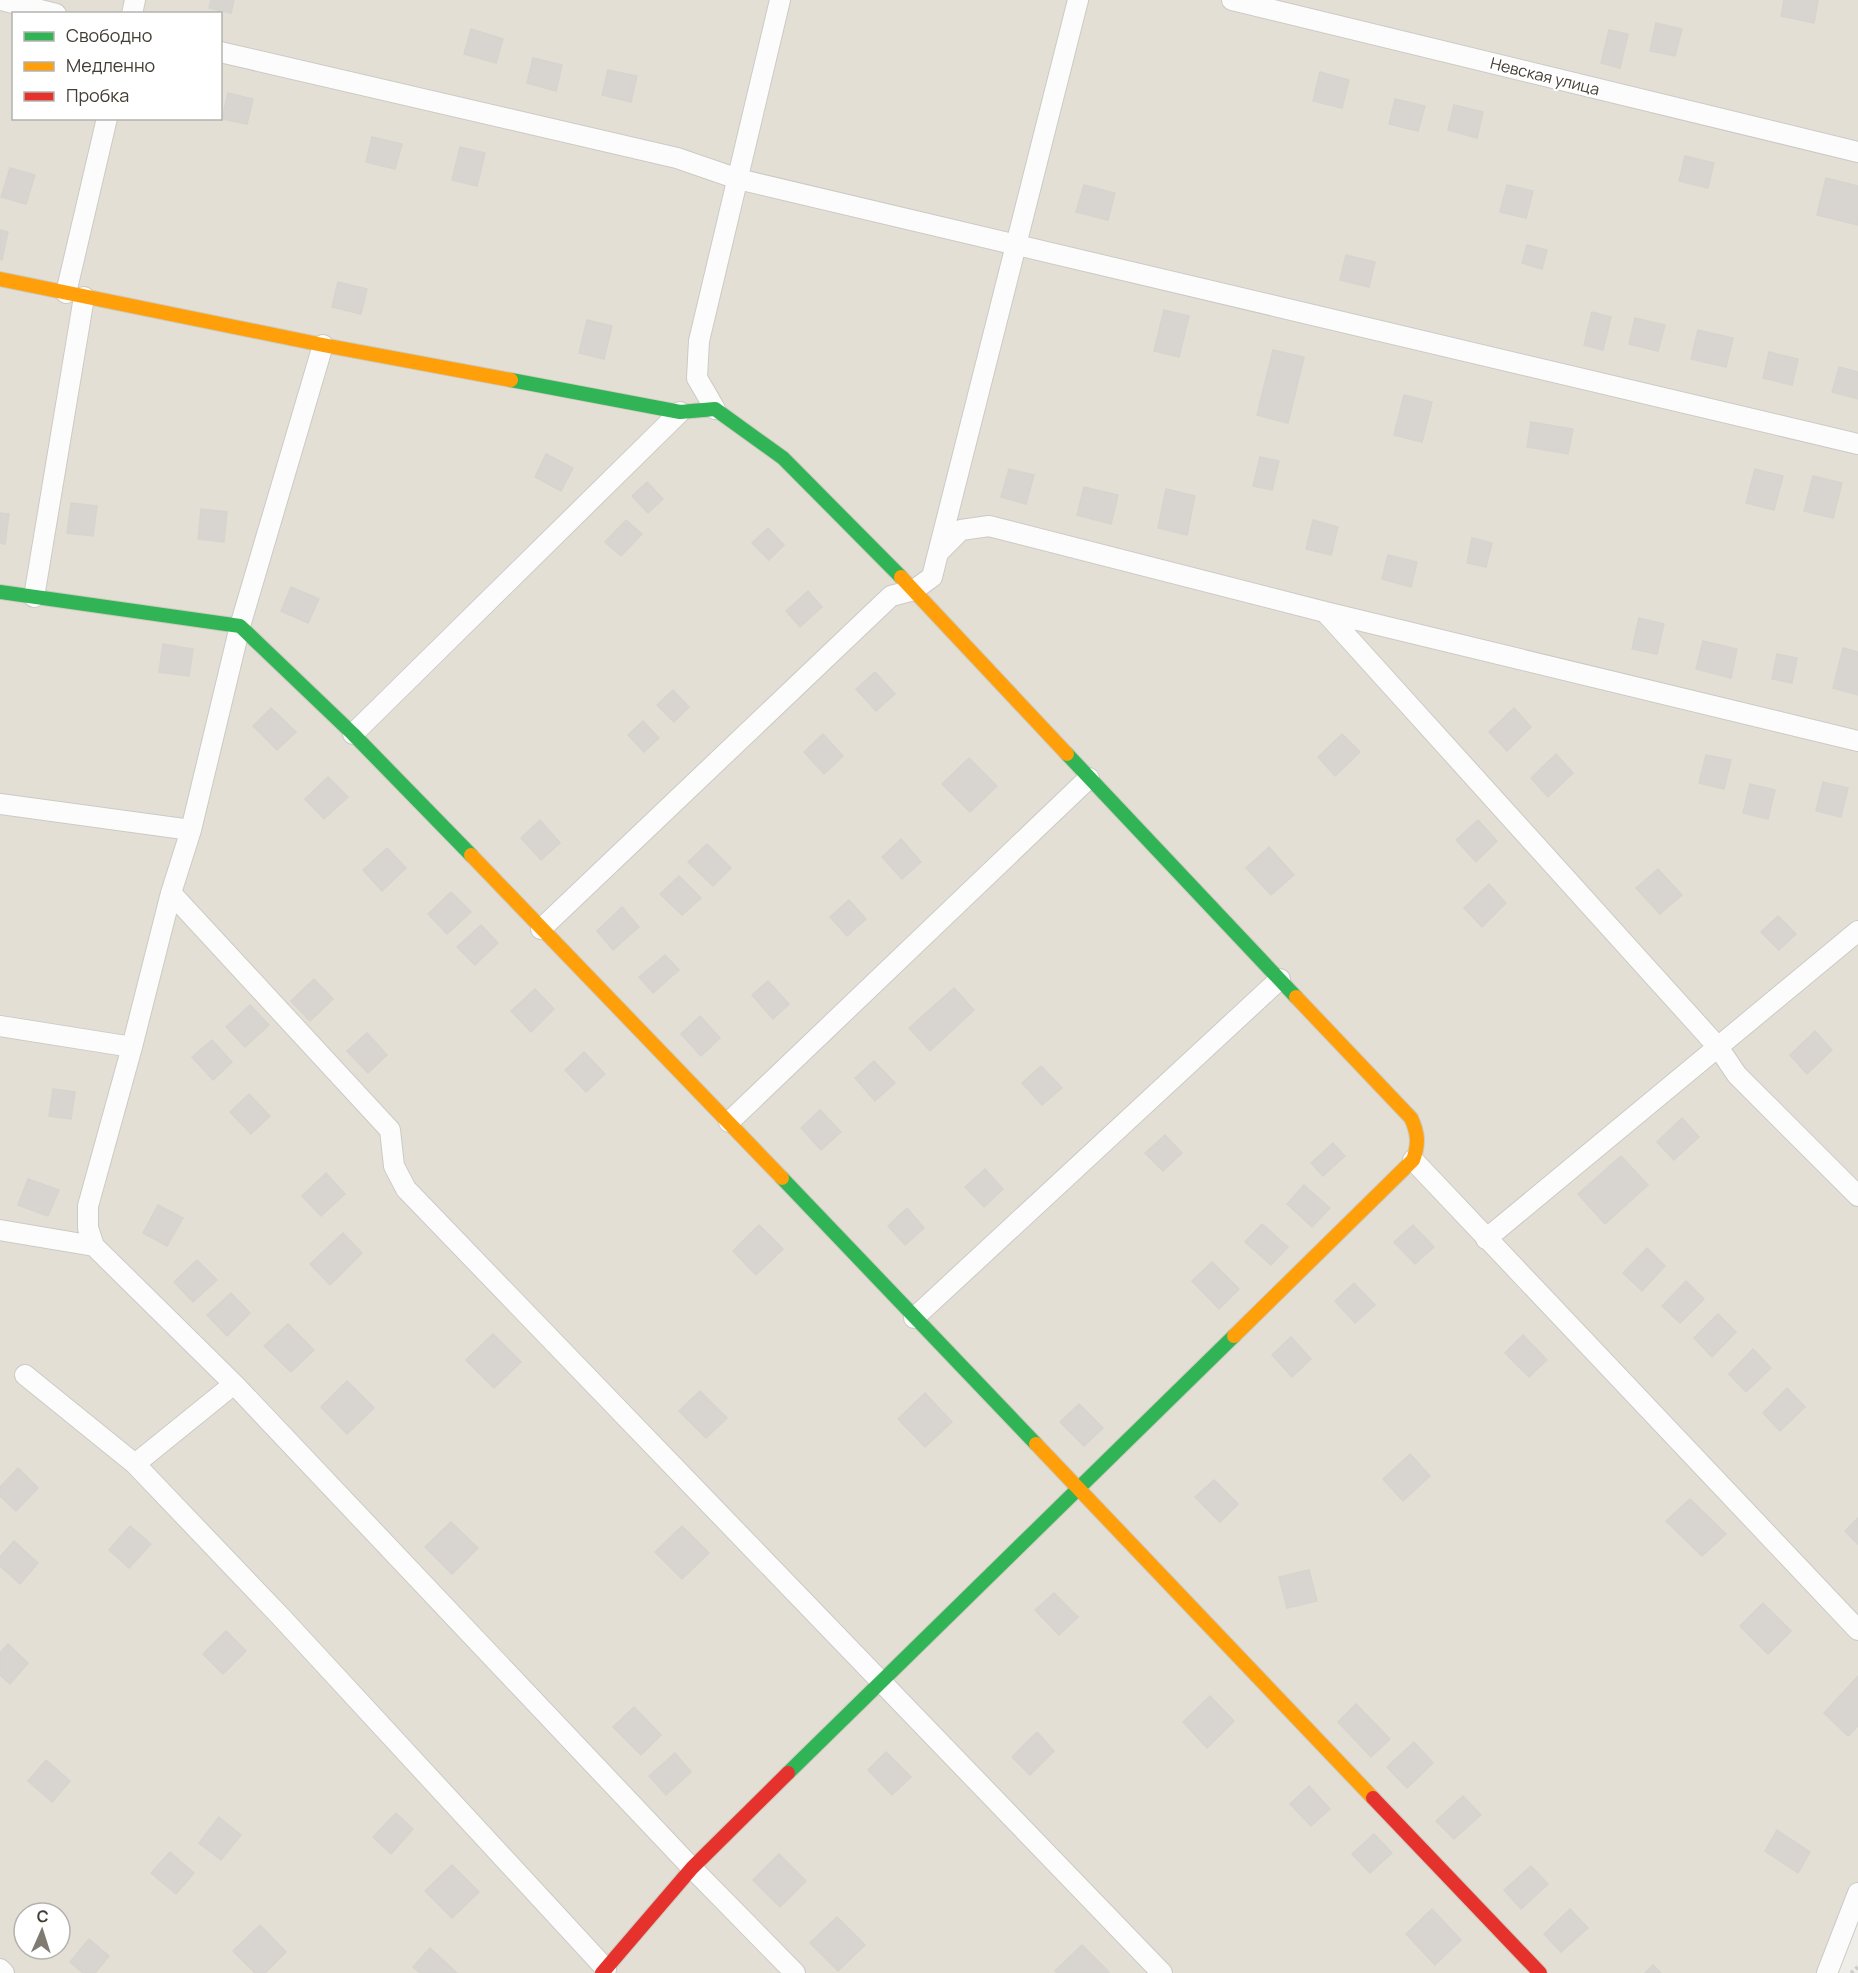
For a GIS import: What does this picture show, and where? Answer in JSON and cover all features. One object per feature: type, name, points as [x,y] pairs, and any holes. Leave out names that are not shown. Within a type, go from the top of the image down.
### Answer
[{"type":"street","points":[[1,0],[48,12]]},
{"type":"street","points":[[25,1375],[135,1464],[282,1618],[604,1971],[692,1868],[1413,1160],[1418,1146],[1418,1132],[1411,1118],[914,590],[783,458],[715,409],[697,378],[699,341],[780,0]]},
{"type":"street","points":[[541,929],[891,596],[914,590],[932,577],[1078,0]]},
{"type":"street","name":"Невская улица","points":[[1232,0],[1858,152]]},
{"type":"street","points":[[222,52],[676,158],[738,179],[1858,444]]},
{"type":"street","points":[[34,597],[75,295],[107,120]]},
{"type":"street","points":[[0,279],[323,345],[680,412],[715,409]]},
{"type":"street","points":[[323,345],[240,626],[190,830],[171,893],[88,1206],[88,1228],[94,1246],[234,1384],[692,1868],[795,1973]]},
{"type":"street","points":[[353,734],[680,412]]},
{"type":"street","points":[[940,552],[961,530],[989,526],[1325,612],[1858,741]]},
{"type":"street","points":[[0,591],[240,626],[353,734],[729,1122],[1540,1973]]},
{"type":"street","points":[[1325,612],[1718,1047],[1737,1075],[1858,1196]]},
{"type":"street","points":[[729,1122],[1089,778]]},
{"type":"street","points":[[0,804],[190,830]]},
{"type":"street","points":[[171,893],[390,1130],[394,1166],[406,1189],[1162,1973]]},
{"type":"street","points":[[1486,1239],[1858,931]]},
{"type":"street","points":[[914,1318],[1280,979]]},
{"type":"street","points":[[0,1026],[132,1047]]},
{"type":"street","points":[[1413,1160],[1858,1630]]},
{"type":"street","points":[[0,1230],[94,1246]]},
{"type":"street","points":[[135,1464],[234,1384]]},
{"type":"street","points":[[1827,1973],[1858,1893]]},
{"type":"street","points":[[0,1969],[4,1973]]},
{"type":"path","points":[[1851,1973],[1858,1967]]},
{"type":"shaded area","points":[[0,0],[1858,0],[1858,1883],[1824,1973],[0,1973]]},
{"type":"building","points":[[211,0],[234,0],[231,13],[209,8]]},
{"type":"building","points":[[1784,0],[1818,1],[1814,23],[1781,16]]},
{"type":"building","points":[[1656,23],[1682,29],[1675,56],[1650,51]]},
{"type":"building","points":[[471,29],[503,39],[496,63],[464,54]]},
{"type":"building","points":[[1609,30],[1628,34],[1620,68],[1601,63]]},
{"type":"building","points":[[533,58],[562,65],[556,91],[527,83]]},
{"type":"building","points":[[608,70],[637,76],[631,102],[602,95]]},
{"type":"building","points":[[1320,72],[1349,80],[1342,108],[1313,101]]},
{"type":"building","points":[[228,93],[253,99],[247,124],[222,119]]},
{"type":"building","points":[[1395,99],[1425,106],[1418,131],[1389,124]]},
{"type":"building","points":[[1454,105],[1483,112],[1477,138],[1448,130]]},
{"type":"building","points":[[372,137],[402,144],[395,169],[366,162]]},
{"type":"building","points":[[460,147],[485,153],[477,186],[452,180]]},
{"type":"building","points":[[1685,156],[1714,163],[1708,188],[1679,181]]},
{"type":"building","points":[[10,168],[35,175],[26,204],[1,197]]},
{"type":"building","points":[[1826,178],[1858,186],[1858,225],[1817,215]]},
{"type":"building","points":[[1084,185],[1115,193],[1108,220],[1076,212]]},
{"type":"building","points":[[1507,185],[1533,191],[1526,218],[1500,212]]},
{"type":"building","points":[[0,230],[8,232],[2,260],[0,259]]},
{"type":"building","points":[[1527,245],[1547,250],[1542,269],[1522,263]]},
{"type":"building","points":[[1346,255],[1375,262],[1369,287],[1340,280]]},
{"type":"building","points":[[338,282],[367,289],[361,314],[332,307]]},
{"type":"building","points":[[1164,310],[1189,316],[1179,357],[1154,351]]},
{"type":"building","points":[[1592,312],[1611,317],[1603,350],[1584,345]]},
{"type":"building","points":[[1635,318],[1665,325],[1658,351],[1629,344]]},
{"type":"building","points":[[587,320],[612,326],[604,359],[579,353]]},
{"type":"building","points":[[1698,330],[1733,338],[1726,367],[1691,359]]},
{"type":"building","points":[[1273,350],[1304,357],[1288,423],[1257,415]]},
{"type":"building","points":[[1769,352],[1798,359],[1792,385],[1763,378]]},
{"type":"building","points":[[1839,367],[1858,372],[1858,399],[1832,392]]},
{"type":"building","points":[[1404,395],[1432,402],[1422,442],[1394,435]]},
{"type":"building","points":[[1531,422],[1573,429],[1568,454],[1527,447]]},
{"type":"building","points":[[546,454],[573,468],[561,491],[535,477]]},
{"type":"building","points":[[1260,457],[1279,461],[1272,490],[1253,486]]},
{"type":"building","points":[[1009,469],[1034,475],[1026,504],[1001,497]]},
{"type":"building","points":[[1755,469],[1783,476],[1774,510],[1746,503]]},
{"type":"building","points":[[1813,476],[1842,483],[1833,518],[1804,511]]},
{"type":"building","points":[[647,482],[663,499],[648,513],[632,496]]},
{"type":"building","points":[[1084,487],[1118,495],[1111,524],[1077,515]]},
{"type":"building","points":[[1166,489],[1195,496],[1187,535],[1158,528]]},
{"type":"building","points":[[71,503],[97,506],[93,536],[67,533]]},
{"type":"building","points":[[201,509],[227,512],[224,542],[198,539]]},
{"type":"building","points":[[0,513],[9,514],[5,544],[0,543]]},
{"type":"building","points":[[626,520],[642,534],[621,556],[605,542]]},
{"type":"building","points":[[1313,520],[1338,527],[1331,555],[1306,549]]},
{"type":"building","points":[[768,528],[784,545],[769,560],[752,543]]},
{"type":"building","points":[[1472,538],[1492,543],[1486,567],[1467,563]]},
{"type":"building","points":[[1388,555],[1417,562],[1411,587],[1382,579]]},
{"type":"building","points":[[291,587],[319,599],[308,623],[281,611]]},
{"type":"building","points":[[808,591],[822,607],[800,627],[786,611]]},
{"type":"building","points":[[1639,618],[1664,624],[1657,654],[1632,649]]},
{"type":"building","points":[[1703,641],[1737,649],[1731,678],[1696,669]]},
{"type":"building","points":[[163,644],[193,649],[189,676],[159,672]]},
{"type":"building","points":[[1843,648],[1858,652],[1858,695],[1833,688]]},
{"type":"building","points":[[1777,654],[1797,658],[1792,683],[1772,679]]},
{"type":"building","points":[[875,672],[895,694],[876,711],[856,689]]},
{"type":"building","points":[[673,690],[689,707],[674,722],[657,705]]},
{"type":"building","points":[[271,708],[296,732],[277,750],[253,726]]},
{"type":"building","points":[[1514,708],[1531,727],[1507,751],[1489,732]]},
{"type":"building","points":[[643,721],[659,738],[644,752],[628,735]]},
{"type":"building","points":[[823,734],[843,756],[824,774],[804,752]]},
{"type":"building","points":[[1342,734],[1360,752],[1335,776],[1318,757]]},
{"type":"building","points":[[1556,754],[1573,773],[1548,797],[1531,778]]},
{"type":"building","points":[[1706,755],[1731,760],[1724,789],[1699,783]]},
{"type":"building","points":[[969,758],[997,786],[970,812],[942,784]]},
{"type":"building","points":[[328,777],[348,797],[324,819],[305,799]]},
{"type":"building","points":[[1823,782],[1848,788],[1841,817],[1816,811]]},
{"type":"building","points":[[1750,784],[1775,790],[1768,819],[1743,813]]},
{"type":"building","points":[[540,820],[560,843],[541,860],[521,838]]},
{"type":"building","points":[[1478,820],[1497,841],[1476,862],[1456,840]]},
{"type":"building","points":[[901,839],[921,862],[902,879],[882,857]]},
{"type":"building","points":[[707,844],[731,868],[713,886],[688,862]]},
{"type":"building","points":[[1269,847],[1294,875],[1271,895],[1246,868]]},
{"type":"building","points":[[387,848],[406,868],[382,891],[363,870]]},
{"type":"building","points":[[1658,869],[1682,895],[1660,914],[1636,888]]},
{"type":"building","points":[[679,876],[701,898],[682,915],[660,894]]},
{"type":"building","points":[[1489,884],[1506,903],[1482,927],[1464,908]]},
{"type":"building","points":[[451,892],[471,912],[447,934],[428,914]]},
{"type":"building","points":[[849,900],[866,919],[847,936],[830,917]]},
{"type":"building","points":[[622,907],[639,927],[613,950],[597,931]]},
{"type":"building","points":[[1778,916],[1796,934],[1779,950],[1761,932]]},
{"type":"building","points":[[481,925],[498,943],[475,965],[457,947]]},
{"type":"building","points":[[665,955],[679,970],[653,993],[639,977]]},
{"type":"building","points":[[314,979],[333,999],[310,1021],[291,1001]]},
{"type":"building","points":[[768,981],[789,1004],[773,1019],[752,995]]},
{"type":"building","points":[[954,988],[974,1010],[930,1051],[909,1028]]},
{"type":"building","points":[[535,989],[554,1009],[531,1032],[511,1011]]},
{"type":"building","points":[[250,1005],[269,1025],[245,1047],[226,1027]]},
{"type":"building","points":[[700,1016],[720,1038],[701,1056],[681,1034]]},
{"type":"building","points":[[1815,1031],[1832,1050],[1807,1074],[1790,1055]]},
{"type":"building","points":[[367,1033],[387,1055],[368,1073],[347,1051]]},
{"type":"building","points":[[212,1040],[232,1062],[213,1080],[192,1057]]},
{"type":"building","points":[[584,1052],[605,1074],[586,1092],[565,1070]]},
{"type":"building","points":[[874,1061],[895,1083],[875,1101],[855,1078]]},
{"type":"building","points":[[1041,1066],[1062,1088],[1042,1105],[1022,1083]]},
{"type":"building","points":[[53,1089],[75,1092],[71,1119],[49,1116]]},
{"type":"building","points":[[249,1094],[270,1116],[251,1134],[230,1112]]},
{"type":"building","points":[[820,1110],[841,1132],[821,1150],[801,1128]]},
{"type":"building","points":[[1682,1118],[1699,1137],[1674,1160],[1657,1142]]},
{"type":"building","points":[[1165,1135],[1182,1153],[1163,1171],[1145,1153]]},
{"type":"building","points":[[1333,1143],[1345,1156],[1323,1176],[1311,1163]]},
{"type":"building","points":[[1621,1156],[1648,1185],[1605,1224],[1578,1194]]},
{"type":"building","points":[[985,1169],[1003,1189],[984,1207],[965,1187]]},
{"type":"building","points":[[326,1173],[345,1194],[321,1216],[302,1196]]},
{"type":"building","points":[[28,1179],[59,1190],[48,1216],[18,1205]]},
{"type":"building","points":[[1304,1185],[1330,1208],[1312,1227],[1287,1204]]},
{"type":"building","points":[[158,1205],[183,1218],[167,1246],[143,1233]]},
{"type":"building","points":[[907,1208],[924,1228],[905,1245],[888,1226]]},
{"type":"building","points":[[1262,1224],[1288,1247],[1271,1265],[1245,1242]]},
{"type":"building","points":[[759,1225],[783,1249],[756,1275],[733,1251]]},
{"type":"building","points":[[1413,1225],[1434,1247],[1415,1264],[1394,1242]]},
{"type":"building","points":[[343,1233],[362,1253],[330,1285],[310,1264]]},
{"type":"building","points":[[1647,1248],[1665,1266],[1642,1291],[1623,1273]]},
{"type":"building","points":[[197,1260],[217,1280],[193,1302],[174,1282]]},
{"type":"building","points":[[1212,1262],[1239,1289],[1219,1309],[1192,1281]]},
{"type":"building","points":[[1686,1281],[1704,1299],[1680,1323],[1662,1306]]},
{"type":"building","points":[[1354,1283],[1375,1305],[1355,1323],[1335,1301]]},
{"type":"building","points":[[231,1293],[250,1313],[227,1336],[207,1315]]},
{"type":"building","points":[[1718,1314],[1736,1332],[1712,1357],[1694,1338]]},
{"type":"building","points":[[288,1324],[314,1350],[291,1372],[264,1346]]},
{"type":"building","points":[[493,1334],[521,1362],[494,1388],[466,1360]]},
{"type":"building","points":[[1523,1335],[1547,1360],[1529,1377],[1505,1353]]},
{"type":"building","points":[[1291,1337],[1311,1359],[1292,1377],[1272,1355]]},
{"type":"building","points":[[1753,1349],[1771,1368],[1746,1392],[1729,1374]]},
{"type":"building","points":[[347,1381],[374,1408],[347,1434],[321,1407]]},
{"type":"building","points":[[1787,1388],[1805,1407],[1780,1431],[1763,1413]]},
{"type":"building","points":[[700,1391],[727,1418],[706,1438],[679,1411]]},
{"type":"building","points":[[925,1393],[952,1422],[925,1447],[898,1419]]},
{"type":"building","points":[[1079,1404],[1103,1428],[1084,1446],[1060,1422]]},
{"type":"building","points":[[1410,1454],[1430,1476],[1403,1501],[1383,1479]]},
{"type":"building","points":[[18,1468],[38,1488],[16,1511],[0,1496],[0,1487]]},
{"type":"building","points":[[1214,1480],[1238,1504],[1220,1522],[1195,1497]]},
{"type":"building","points":[[1690,1499],[1726,1534],[1702,1556],[1666,1521]]},
{"type":"building","points":[[1858,1518],[1858,1544],[1845,1531]]},
{"type":"building","points":[[451,1522],[478,1548],[452,1574],[425,1547]]},
{"type":"building","points":[[130,1526],[151,1544],[129,1568],[109,1550]]},
{"type":"building","points":[[682,1526],[709,1553],[682,1579],[655,1552]]},
{"type":"building","points":[[14,1541],[38,1563],[20,1584],[0,1566],[0,1557]]},
{"type":"building","points":[[1309,1570],[1317,1601],[1287,1608],[1279,1577]]},
{"type":"building","points":[[1054,1593],[1078,1617],[1059,1635],[1035,1610]]},
{"type":"building","points":[[1763,1603],[1791,1631],[1768,1654],[1740,1626]]},
{"type":"building","points":[[226,1631],[246,1651],[223,1674],[203,1654]]},
{"type":"building","points":[[8,1644],[28,1663],[10,1684],[0,1675],[0,1653]]},
{"type":"building","points":[[1858,1676],[1858,1726],[1848,1736],[1824,1713]]},
{"type":"building","points":[[1210,1696],[1234,1721],[1207,1748],[1183,1722]]},
{"type":"building","points":[[1356,1704],[1390,1739],[1371,1757],[1338,1722]]},
{"type":"building","points":[[634,1707],[661,1735],[641,1755],[613,1727]]},
{"type":"building","points":[[1037,1732],[1054,1751],[1030,1775],[1012,1757]]},
{"type":"building","points":[[1414,1742],[1433,1763],[1407,1788],[1387,1767]]},
{"type":"building","points":[[886,1752],[911,1777],[892,1795],[868,1770]]},
{"type":"building","points":[[675,1753],[691,1772],[666,1795],[649,1776]]},
{"type":"building","points":[[46,1760],[70,1781],[52,1802],[28,1781]]},
{"type":"building","points":[[1309,1786],[1330,1809],[1311,1826],[1290,1804]]},
{"type":"building","points":[[1463,1796],[1481,1815],[1454,1839],[1436,1821]]},
{"type":"building","points":[[396,1813],[413,1829],[391,1854],[373,1837]]},
{"type":"building","points":[[219,1817],[241,1835],[221,1860],[199,1843]]},
{"type":"building","points":[[1777,1830],[1810,1852],[1798,1873],[1765,1851]]},
{"type":"building","points":[[1374,1834],[1392,1853],[1370,1873],[1352,1854]]},
{"type":"building","points":[[170,1852],[194,1873],[176,1894],[151,1873]]},
{"type":"building","points":[[779,1854],[806,1881],[780,1907],[753,1880]]},
{"type":"building","points":[[452,1865],[479,1892],[452,1918],[425,1891]]},
{"type":"building","points":[[1531,1866],[1548,1884],[1521,1909],[1504,1890]]},
{"type":"building","points":[[1432,1909],[1461,1940],[1435,1965],[1406,1934]]},
{"type":"building","points":[[1570,1909],[1588,1928],[1561,1952],[1544,1934]]},
{"type":"building","points":[[837,1917],[865,1945],[838,1971],[810,1943]]},
{"type":"building","points":[[260,1925],[286,1952],[265,1973],[255,1973],[233,1951]]},
{"type":"building","points":[[89,1939],[109,1956],[95,1973],[83,1973],[70,1962]]},
{"type":"building","points":[[1082,1945],[1108,1973],[1058,1973],[1055,1971]]},
{"type":"building","points":[[430,1948],[457,1973],[420,1973],[413,1967]]},
{"type":"building","points":[[1653,1965],[1661,1973],[1645,1973]]},
{"type":"traffic: fast","points":[[511,380],[680,412],[715,409],[783,458],[901,577]]},
{"type":"traffic: fast","points":[[0,592],[240,626],[353,734],[471,855]]},
{"type":"traffic: fast","points":[[1067,754],[1296,997]]},
{"type":"traffic: fast","points":[[782,1178],[1036,1444]]},
{"type":"traffic: fast","points":[[788,1773],[1234,1336]]},
{"type":"traffic: slow","points":[[0,279],[323,345],[511,380]]},
{"type":"traffic: slow","points":[[901,577],[1067,754]]},
{"type":"traffic: slow","points":[[471,855],[782,1178]]},
{"type":"traffic: slow","points":[[1234,1336],[1413,1160],[1417,1144],[1411,1118],[1296,997]]},
{"type":"traffic: slow","points":[[1036,1444],[1373,1798]]},
{"type":"traffic: jam","points":[[602,1973],[692,1868],[788,1773]]},
{"type":"traffic: jam","points":[[1373,1798],[1540,1973]]}]
